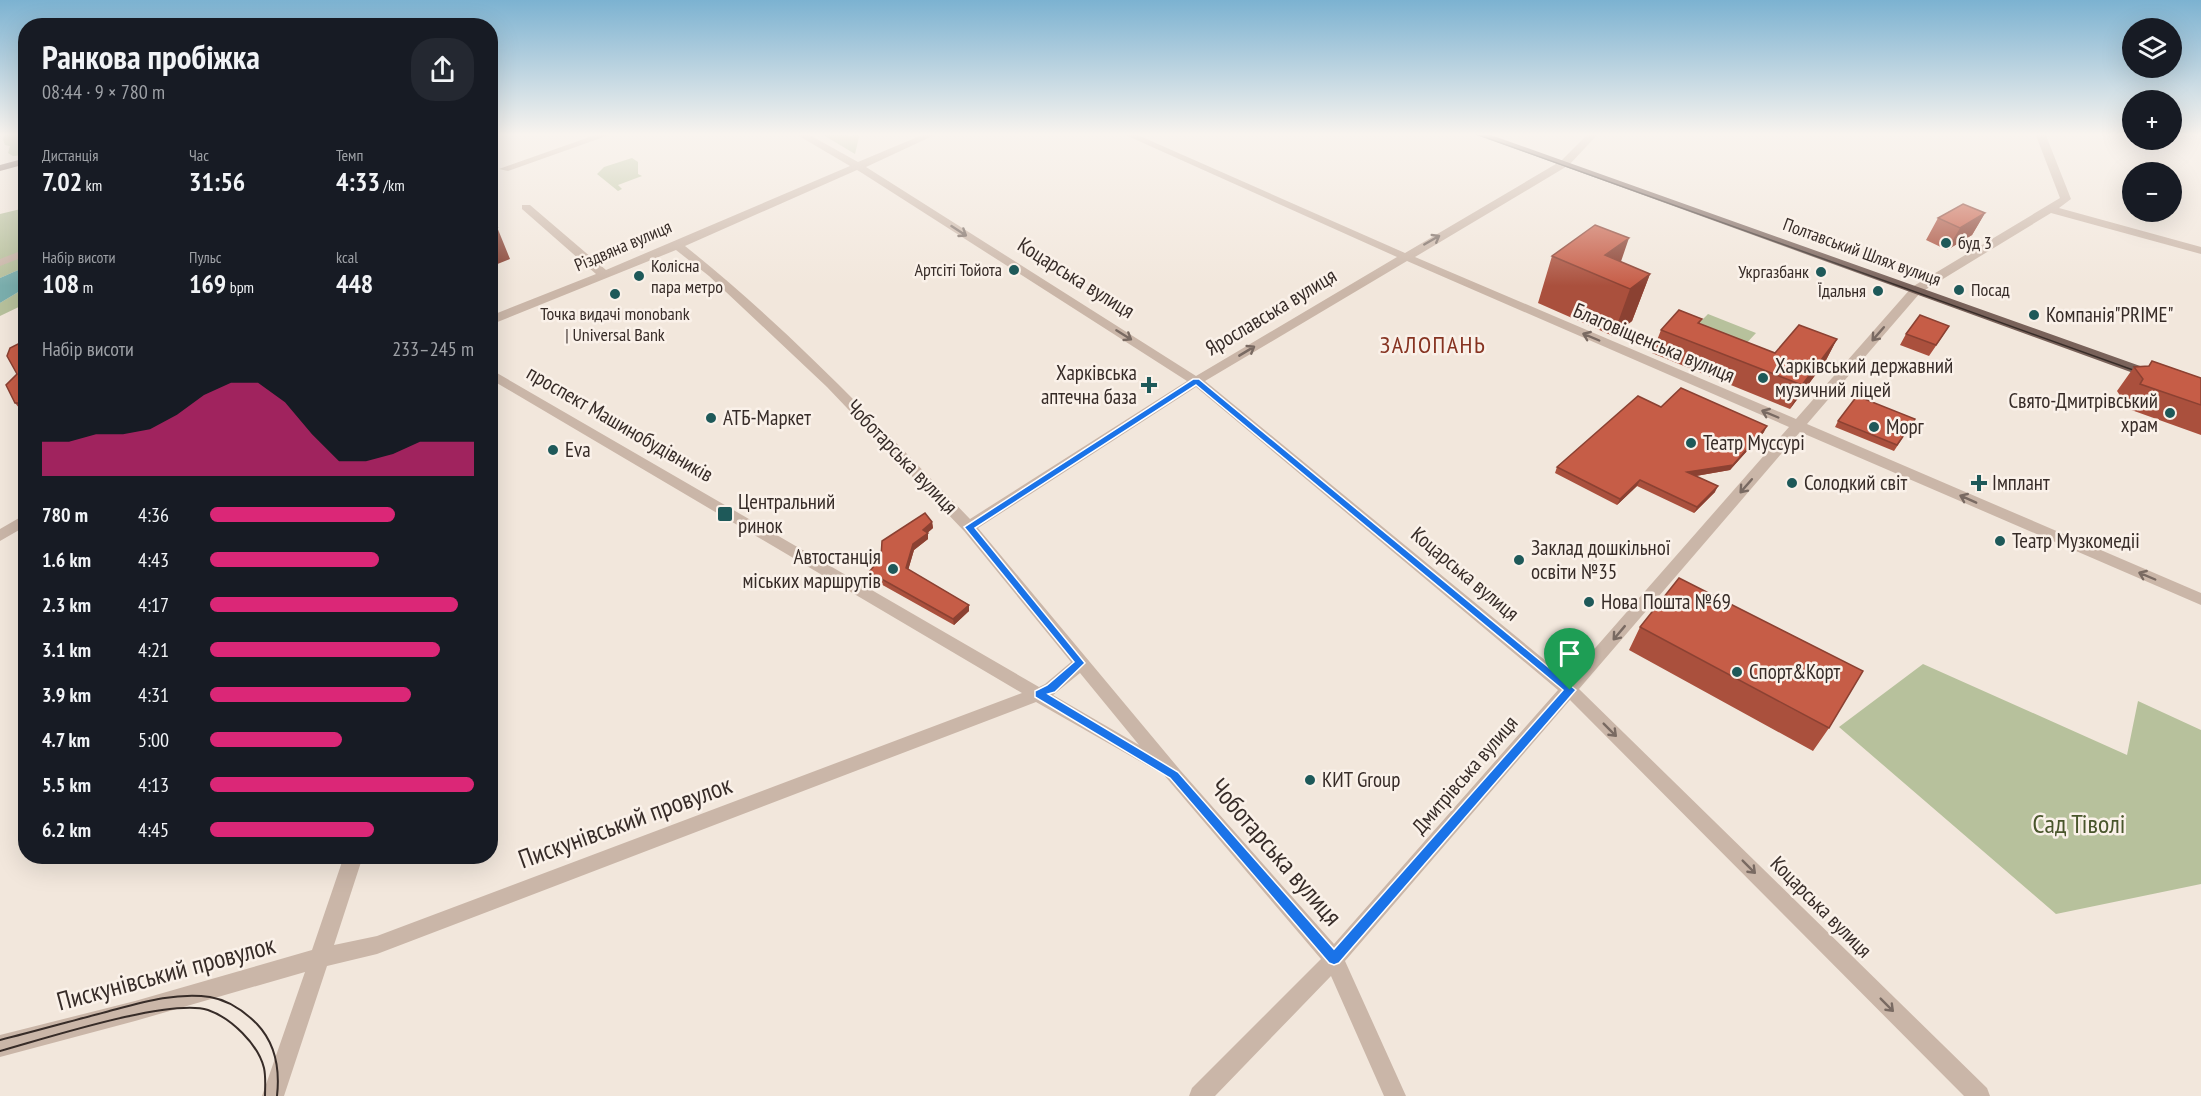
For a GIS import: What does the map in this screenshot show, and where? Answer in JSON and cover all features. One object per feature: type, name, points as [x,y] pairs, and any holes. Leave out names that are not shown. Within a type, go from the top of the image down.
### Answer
[{"type":"main road","name":"Полтавський Шлях вулиця","points":[[1619,184],[2168,381]]},
{"type":"street","name":"Різдвяна вулиця","points":[[498,318],[677,245],[815,184]]},
{"type":"street","name":"Коцарська вулиця","points":[[885,184],[1196,381],[1570,690],[1979,1096]]},
{"type":"street","name":"Благовіщенська вулиця","points":[[1242,184],[2201,599]]},
{"type":"street","name":"Ярославська вулиця","points":[[969,527],[1196,381],[1528,184]]},
{"type":"street","name":"Дмитрівська вулиця","points":[[1200,1096],[1334,959],[1916,290],[2066,200],[2060,184]]},
{"type":"street","points":[[526,207],[605,274]]},
{"type":"street","points":[[2050,209],[2201,251]]},
{"type":"street","name":"Чоботарська вулиця","points":[[677,245],[713,274],[831,384],[969,527],[1174,775],[1334,959],[1395,1096]]},
{"type":"street","points":[[0,263],[18,255]]},
{"type":"street","name":"проспект Машинобудівників","points":[[498,378],[1039,694]]},
{"type":"street","points":[[0,536],[18,524]]},
{"type":"street","name":"Пискунівський провулок","points":[[0,1046],[135,1011],[319,958],[377,945],[1039,694],[1051,688],[1080,663]]},
{"type":"street","name":"Чоботарська вулиця","points":[[1039,694],[1174,775]]},
{"type":"street","points":[[273,1096],[351,864]]},
{"type":"green space","points":[[610,184],[620,184],[618,185],[622,189],[618,191]]},
{"type":"green space","points":[[18,210],[18,270],[0,278],[0,214]]},
{"type":"green space","points":[[18,292],[18,307],[0,316],[0,303]]},
{"type":"green space","points":[[1708,314],[1756,333],[1743,347],[1695,327]]},
{"type":"green space","name":"Сад Тіволі","points":[[1923,664],[2127,755],[2138,701],[2201,730],[2201,884],[2056,914],[1839,727]]},
{"type":"water","points":[[18,270],[18,292],[0,303],[0,278]]},
{"type":"building","points":[[1963,204],[1985,213],[1960,228],[1938,218]]},
{"type":"building","points":[[1595,225],[1629,238],[1605,255],[1650,274],[1630,289],[1552,256]]},
{"type":"building","points":[[1679,310],[1702,319],[1698,323],[1775,353],[1799,325],[1837,339],[1802,385],[1661,330]]},
{"type":"building","points":[[1920,315],[1949,326],[1936,345],[1906,334]]},
{"type":"building","points":[[18,344],[18,403],[15,403],[6,385],[17,374],[7,356],[10,348]]},
{"type":"building","points":[[2152,361],[2201,378],[2201,405],[2140,384],[2143,379],[2134,367],[2149,366]]},
{"type":"building","name":"Театр Муссурі","points":[[1681,388],[1767,426],[1733,465],[1687,472],[1718,486],[1697,507],[1640,480],[1620,499],[1557,467],[1638,396],[1661,407]]},
{"type":"building","name":"Морг","points":[[1857,396],[1915,419],[1897,445],[1838,421]]},
{"type":"building","name":"Автостанція міських маршрутів","points":[[925,513],[932,522],[923,530],[928,533],[913,544],[906,568],[969,605],[953,619],[869,572],[881,558],[882,541]]},
{"type":"building","points":[[1679,578],[1863,671],[1829,728],[1640,627]]},
{"type":"tram line","points":[[1615,184],[2147,375]]},
{"type":"tram line","points":[[0,1040],[158,999],[184,996],[210,997],[235,1007],[252,1019],[269,1040],[277,1067],[277,1096]]},
{"type":"tram line","points":[[0,1051],[106,1021],[165,1010],[190,1008],[208,1010],[226,1019],[250,1041],[256,1050],[264,1068],[265,1096]]},
{"type":"place","name":"буд 3","points":[[1946,243]]},
{"type":"place","name":"Артсіті Тойота","points":[[1014,270]]},
{"type":"place","name":"Укргазбанк","points":[[1821,272]]},
{"type":"place","name":"Колісна пара метро","points":[[639,276]]},
{"type":"place","name":"Посад","points":[[1959,290]]},
{"type":"place","name":"Їдальня","points":[[1878,291]]},
{"type":"place","name":"Точка видачі monobank | Universal Bank","points":[[615,294]]},
{"type":"place","name":"Компанія\"PRIME\"","points":[[2034,315]]},
{"type":"place","name":"Харківський державний музичний ліцей","points":[[1763,378]]},
{"type":"place","name":"Харківська аптечна база","points":[[1149,385]]},
{"type":"place","name":"Свято-Дмитрівський храм","points":[[2170,413]]},
{"type":"place","name":"АТБ-Маркет","points":[[711,418]]},
{"type":"place","name":"Морг","points":[[1874,427]]},
{"type":"place","name":"Театр Муссурі","points":[[1691,443]]},
{"type":"place","name":"Eva","points":[[553,450]]},
{"type":"place","name":"Солодкий світ","points":[[1792,483]]},
{"type":"place","name":"Імплант","points":[[1979,483]]},
{"type":"place","name":"Центральний ринок","points":[[725,514]]},
{"type":"place","name":"Театр Музкомедіі","points":[[2000,541]]},
{"type":"place","name":"Заклад дошкільної освіти №35","points":[[1519,560]]},
{"type":"place","name":"Автостанція міських маршрутів","points":[[893,569]]},
{"type":"place","name":"Нова Пошта №69","points":[[1589,602]]},
{"type":"place","name":"Спорт&Корт","points":[[1737,672]]},
{"type":"place","name":"КИТ Group","points":[[1310,780]]},
{"type":"district","name":"ЗАЛОПАНЬ","points":[[1433,345]]},
{"type":"route","points":[[1196,381],[1570,690],[1334,959],[1174,775],[1039,694],[1051,688],[1080,663],[969,527],[1196,381]]}]
